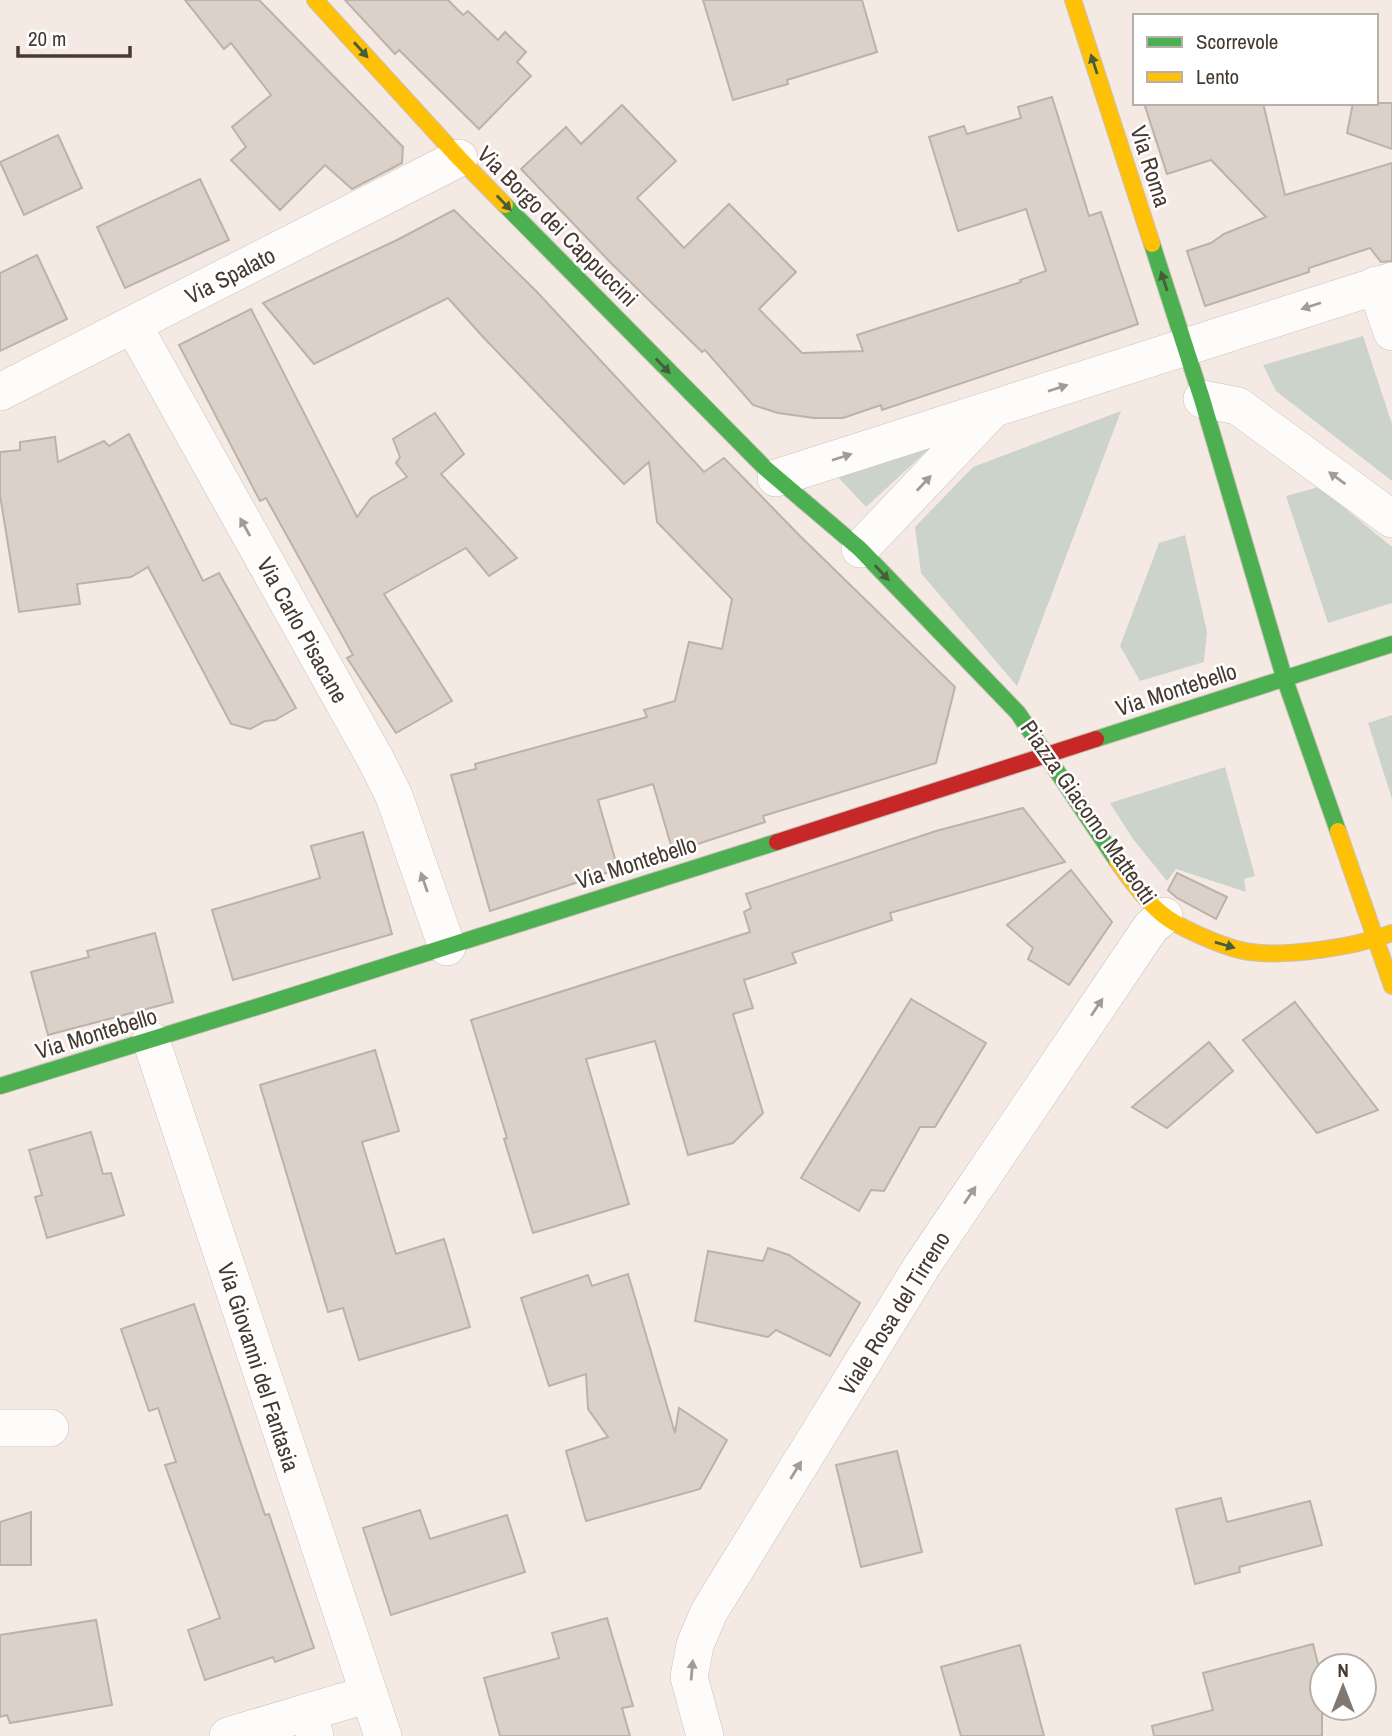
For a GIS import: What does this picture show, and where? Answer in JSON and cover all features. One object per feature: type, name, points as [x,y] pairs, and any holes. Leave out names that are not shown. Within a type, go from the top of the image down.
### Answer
[{"type":"street","name":"Via Borgo dei Cappuccini","points":[[315,0],[459,158],[776,478]]},
{"type":"street","name":"Via Roma","points":[[1073,0],[1185,346]]},
{"type":"street","name":"Via Spalato","points":[[0,392],[459,158]]},
{"type":"street","points":[[776,478],[1386,282],[1392,332]]},
{"type":"street","name":"Via Carlo Pisacane","points":[[133,325],[382,772],[394,796],[447,947]]},
{"type":"street","points":[[1185,346],[1284,677],[1384,936],[1392,986]]},
{"type":"street","points":[[1202,399],[1238,406],[1392,519]]},
{"type":"street","points":[[860,550],[992,410]]},
{"type":"street","name":"Piazza Giacomo Matteotti","points":[[776,478],[860,550],[1018,713],[1126,873],[1147,900],[1164,916],[1205,939],[1249,952],[1312,951],[1384,936]]},
{"type":"street","name":"Via Montebello","points":[[0,1086],[447,947],[1284,677],[1392,645]]},
{"type":"street","name":"Viale Rosa del Tirreno","points":[[705,1736],[689,1677],[695,1645],[709,1612],[922,1266],[1151,927],[1164,916]]},
{"type":"street","name":"Via Giovanni del Fantasia","points":[[151,1040],[383,1736]]},
{"type":"street","points":[[0,1429],[50,1428]]},
{"type":"street","points":[[228,1736],[312,1724],[369,1694]]},
{"type":"shaded area","points":[[1363,336],[1392,424],[1392,481],[1276,391],[1263,365]]},
{"type":"shaded area","points":[[1121,411],[1017,686],[921,573],[915,527],[973,467]]},
{"type":"shaded area","points":[[944,435],[866,507],[835,474]]},
{"type":"shaded area","points":[[1319,487],[1392,547],[1392,603],[1328,623],[1286,496]]},
{"type":"shaded area","points":[[1185,535],[1207,632],[1204,662],[1140,681],[1120,646],[1159,543]]},
{"type":"shaded area","points":[[1392,715],[1392,799],[1368,723]]},
{"type":"shaded area","points":[[1225,767],[1255,876],[1244,879],[1246,892],[1176,869],[1167,881],[1133,839],[1110,803]]},
{"type":"building","points":[[185,0],[259,0],[403,147],[402,163],[352,189],[325,165],[280,210],[231,160],[246,147],[232,127],[271,95],[231,43],[224,49]]},
{"type":"building","points":[[345,0],[448,0],[463,15],[468,11],[498,40],[505,32],[526,52],[517,62],[531,76],[479,129],[399,50],[395,54]]},
{"type":"building","points":[[703,0],[862,0],[877,52],[787,80],[788,84],[733,100]]},
{"type":"building","points":[[1052,97],[1089,216],[1101,212],[1138,324],[882,410],[881,405],[843,418],[814,418],[778,413],[753,405],[705,350],[702,352],[611,263],[521,169],[566,127],[581,144],[622,105],[676,161],[637,198],[684,248],[729,204],[796,272],[759,309],[802,353],[863,351],[857,335],[1021,282],[1020,280],[1046,271],[1026,209],[958,231],[929,137],[964,126],[967,134],[1021,118],[1018,107]]},
{"type":"building","points":[[1392,103],[1392,149],[1347,133],[1353,105]]},
{"type":"building","points":[[1145,105],[1263,105],[1285,195],[1392,163],[1392,261],[1381,262],[1370,248],[1309,268],[1309,272],[1205,306],[1187,251],[1211,243],[1224,234],[1266,217],[1211,160],[1167,174]]},
{"type":"building","points":[[58,135],[82,188],[24,215],[0,162]]},
{"type":"building","points":[[200,179],[229,240],[125,288],[97,227]]},
{"type":"building","points":[[454,210],[537,292],[704,472],[724,458],[955,687],[936,763],[763,816],[765,822],[673,852],[653,784],[598,800],[618,869],[490,911],[451,775],[476,769],[475,764],[647,717],[644,710],[675,701],[689,642],[722,649],[732,599],[657,522],[649,462],[624,484],[448,298],[314,364],[263,303]]},
{"type":"building","points":[[37,255],[67,319],[0,351],[0,273]]},
{"type":"building","points":[[251,309],[357,517],[371,498],[407,477],[396,463],[400,457],[393,439],[435,413],[464,454],[441,474],[517,558],[489,576],[466,548],[384,594],[452,701],[396,733],[347,658],[353,655],[266,498],[260,501],[179,345]]},
{"type":"building","points":[[129,434],[203,581],[219,573],[296,708],[275,720],[265,721],[250,729],[231,724],[148,567],[131,577],[77,584],[80,604],[19,612],[0,495],[0,452],[20,450],[20,442],[55,437],[58,462],[104,441],[109,446]]},
{"type":"building","points":[[1023,808],[1065,862],[890,913],[892,920],[792,953],[796,963],[744,980],[753,1008],[733,1014],[763,1113],[733,1143],[688,1155],[655,1041],[586,1059],[629,1204],[533,1233],[471,1020],[750,932],[744,912],[751,908],[746,894],[936,831]]},
{"type":"building","points":[[363,832],[392,934],[233,980],[212,910],[320,878],[311,846]]},
{"type":"building","points":[[1071,870],[1112,922],[1069,985],[1028,959],[1033,948],[1007,925]]},
{"type":"building","points":[[1177,873],[1227,897],[1216,919],[1177,898],[1168,890]]},
{"type":"building","points":[[155,933],[173,1002],[48,1035],[31,972],[89,957],[87,951]]},
{"type":"building","points":[[911,999],[986,1043],[935,1127],[920,1127],[884,1191],[871,1190],[859,1211],[801,1178]]},
{"type":"building","points":[[1295,1002],[1378,1110],[1317,1133],[1243,1040]]},
{"type":"building","points":[[1209,1042],[1233,1071],[1167,1128],[1132,1107]]},
{"type":"building","points":[[375,1050],[399,1131],[362,1142],[396,1254],[444,1239],[470,1327],[359,1360],[343,1308],[328,1312],[260,1085]]},
{"type":"building","points":[[91,1132],[103,1174],[111,1173],[124,1215],[47,1238],[35,1197],[42,1195],[29,1150]]},
{"type":"building","points":[[768,1248],[789,1255],[860,1303],[830,1356],[776,1330],[768,1337],[695,1321],[708,1251],[763,1261]]},
{"type":"building","points":[[628,1274],[675,1433],[679,1408],[727,1440],[700,1489],[586,1521],[566,1451],[608,1437],[588,1409],[586,1374],[549,1386],[521,1298],[588,1275],[592,1286]]},
{"type":"building","points":[[194,1304],[265,1515],[269,1514],[314,1648],[275,1662],[273,1657],[205,1680],[188,1630],[220,1618],[165,1465],[176,1462],[158,1408],[149,1411],[121,1329]]},
{"type":"building","points":[[897,1451],[922,1552],[861,1567],[836,1465]]},
{"type":"building","points":[[1221,1498],[1227,1522],[1310,1501],[1322,1545],[1239,1567],[1240,1572],[1195,1584],[1176,1509]]},
{"type":"building","points":[[420,1510],[430,1539],[507,1515],[525,1572],[391,1615],[363,1528]]},
{"type":"building","points":[[31,1512],[31,1565],[0,1565],[0,1522]]},
{"type":"building","points":[[607,1618],[633,1706],[622,1708],[630,1736],[500,1736],[484,1678],[559,1658],[552,1633]]},
{"type":"building","points":[[96,1620],[112,1705],[10,1723],[7,1715],[0,1717],[0,1635]]},
{"type":"building","points":[[1313,1644],[1315,1652],[1308,1652],[1308,1722],[1322,1722],[1322,1736],[1154,1736],[1152,1726],[1213,1710],[1203,1673]]},
{"type":"building","points":[[1020,1645],[1044,1736],[961,1736],[941,1667]]},
{"type":"traffic: fast","points":[[505,205],[765,468],[860,549],[1018,713],[1117,861]]},
{"type":"traffic: fast","points":[[1152,244],[1202,399],[1284,677],[1338,831]]},
{"type":"traffic: fast","points":[[1096,739],[1392,644]]},
{"type":"traffic: fast","points":[[0,1086],[777,842]]},
{"type":"traffic: slow","points":[[315,0],[505,205]]},
{"type":"traffic: slow","points":[[1073,0],[1152,244]]},
{"type":"traffic: slow","points":[[1338,831],[1392,986]]},
{"type":"traffic: slow","points":[[1117,861],[1149,902],[1170,920],[1240,950],[1266,953],[1322,950],[1360,943],[1392,933]]},
{"type":"traffic: jam","points":[[777,842],[1096,739]]}]
